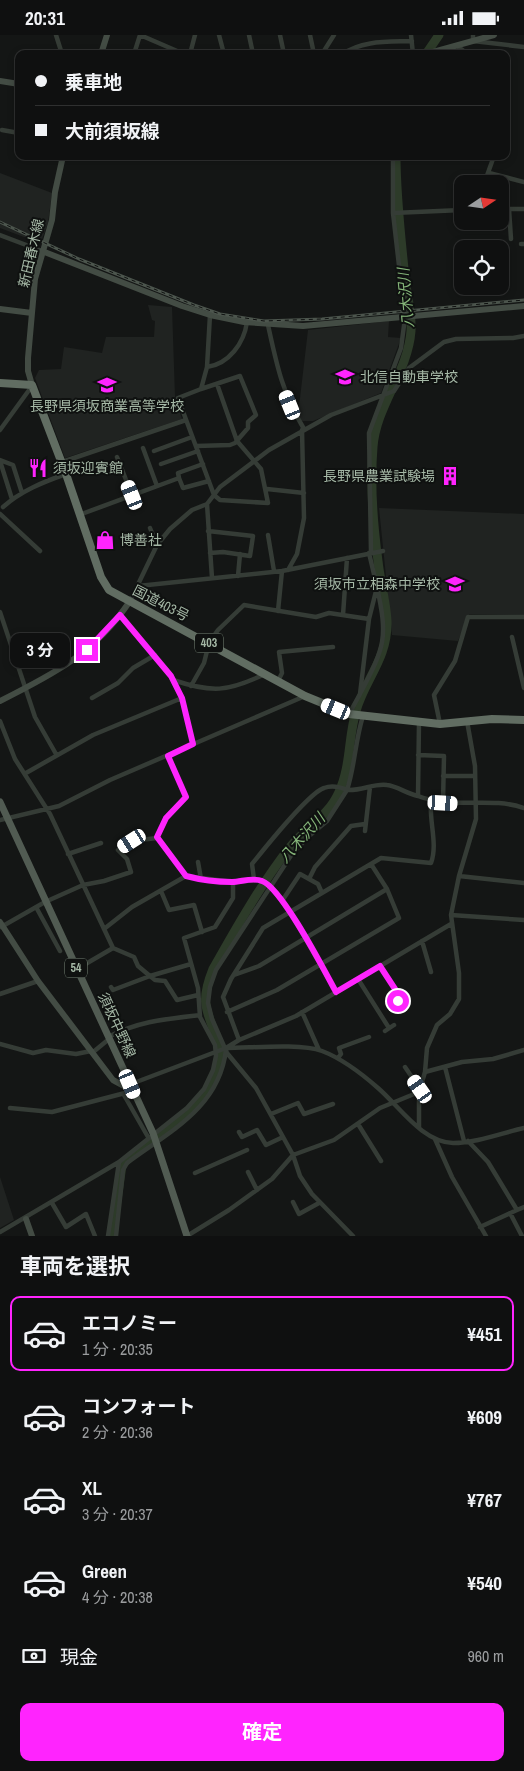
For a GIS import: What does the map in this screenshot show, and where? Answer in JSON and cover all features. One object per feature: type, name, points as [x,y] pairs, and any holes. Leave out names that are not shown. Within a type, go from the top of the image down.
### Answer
[{"type":"highway","points":[[0,383],[32,385]]},
{"type":"highway","name":"国道403号","points":[[32,385],[62,462],[101,577],[109,590],[266,673],[305,696],[349,714],[440,724],[524,719]]},
{"type":"main road","name":"須坂中野線","points":[[0,802],[3,819],[77,969],[141,1108],[187,1236]]},
{"type":"street","points":[[56,35],[61,50]]},
{"type":"street","points":[[101,50],[106,35]]},
{"type":"street","points":[[135,50],[140,35],[175,50]]},
{"type":"street","points":[[191,50],[195,35]]},
{"type":"street","points":[[219,35],[222,50]]},
{"type":"street","points":[[249,35],[252,50]]},
{"type":"street","points":[[280,35],[283,50]]},
{"type":"street","points":[[310,35],[313,50]]},
{"type":"street","points":[[325,50],[334,35]]},
{"type":"street","points":[[411,35],[413,50]]},
{"type":"street","points":[[440,50],[457,46],[473,38],[494,35]]},
{"type":"street","points":[[473,38],[524,47]]},
{"type":"street","points":[[352,50],[378,42],[412,41]]},
{"type":"street","points":[[457,46],[462,50]]},
{"type":"street","points":[[0,81],[15,83]]},
{"type":"street","points":[[2,131],[15,133]]},
{"type":"street","name":"新田春木線","points":[[32,385],[28,371],[28,358],[35,279],[52,220],[55,192],[62,160]]},
{"type":"street","points":[[349,714],[378,661],[384,639],[385,623],[370,553],[368,433],[401,349],[405,318],[394,213],[393,160]]},
{"type":"street","points":[[493,160],[489,173],[524,182]]},
{"type":"street","points":[[511,239],[509,209],[524,209]]},
{"type":"street","points":[[394,213],[454,210]]},
{"type":"street","points":[[0,235],[210,315],[268,325],[303,326],[524,306]]},
{"type":"street","points":[[0,309],[32,313]]},
{"type":"street","points":[[201,389],[207,367],[210,315]]},
{"type":"street","points":[[207,367],[215,366],[232,355],[245,335],[247,322]]},
{"type":"street","points":[[268,325],[280,381],[303,429],[304,518],[297,554],[288,570]]},
{"type":"street","points":[[0,701],[74,661],[120,615],[138,586],[143,571],[157,545],[170,529],[192,510],[206,504],[220,487],[253,462],[303,429],[331,415],[394,391],[409,368],[444,342],[456,339],[513,338],[524,336]]},
{"type":"street","points":[[161,463],[197,448],[230,445],[237,441],[248,428],[248,422],[256,415],[240,376],[216,384],[201,389],[178,398],[186,421],[197,448],[214,495],[220,500],[268,503],[267,489],[261,469],[253,462],[237,441],[216,384]]},
{"type":"street","points":[[0,431],[20,406],[32,385]]},
{"type":"street","points":[[62,462],[186,421]]},
{"type":"street","points":[[154,451],[192,437]]},
{"type":"street","points":[[143,448],[157,486]]},
{"type":"street","points":[[118,457],[132,495]]},
{"type":"street","points":[[0,461],[13,465],[22,493]]},
{"type":"street","points":[[0,461],[12,499]]},
{"type":"street","points":[[203,464],[178,473],[179,478],[183,488],[209,481]]},
{"type":"street","points":[[40,551],[0,514],[3,507],[12,499],[66,474]]},
{"type":"street","points":[[79,515],[179,478]]},
{"type":"street","points":[[267,489],[304,493]]},
{"type":"street","points":[[0,500],[3,507]]},
{"type":"street","points":[[206,504],[212,579]]},
{"type":"street","points":[[150,528],[157,545]]},
{"type":"street","points":[[208,531],[253,537],[250,556],[210,553]]},
{"type":"street","points":[[268,535],[274,571]]},
{"type":"street","points":[[138,586],[282,571],[383,551]]},
{"type":"street","points":[[238,576],[240,554]]},
{"type":"street","points":[[343,615],[347,558]]},
{"type":"street","points":[[278,611],[282,571]]},
{"type":"street","points":[[360,694],[369,619],[378,587]]},
{"type":"street","points":[[191,686],[204,663],[209,643],[218,630],[244,605],[316,617],[329,613],[369,619]]},
{"type":"street","points":[[0,612],[24,689],[35,717],[56,754]]},
{"type":"street","points":[[120,615],[155,655],[173,680],[182,698],[193,744]]},
{"type":"street","points":[[440,724],[434,695],[455,661],[468,617],[524,617]]},
{"type":"street","points":[[512,637],[524,688]]},
{"type":"street","points":[[278,681],[282,673],[279,652],[333,647]]},
{"type":"street","points":[[92,698],[118,683],[133,668],[155,655]]},
{"type":"street","points":[[173,680],[191,686],[219,690],[266,673]]},
{"type":"street","points":[[3,819],[46,810],[305,696]]},
{"type":"street","points":[[26,773],[56,754],[93,735],[182,698]]},
{"type":"street","points":[[353,1236],[319,1203],[300,1176],[293,1155],[256,1088],[225,1049],[212,1019],[208,1003],[210,987],[216,970],[292,855],[309,836],[328,821],[347,790],[354,770],[356,739],[363,716]]},
{"type":"street","points":[[0,721],[15,759],[26,773],[46,810],[113,948],[134,957],[138,966],[155,980],[165,981],[177,1000],[198,995]]},
{"type":"street","points":[[419,1127],[419,1090],[424,1072],[426,1048],[437,1025],[450,1014],[459,999],[459,973],[450,924],[459,876],[476,819],[475,776],[468,721]]},
{"type":"street","points":[[418,796],[419,722]]},
{"type":"street","points":[[418,755],[444,757],[443,803]]},
{"type":"street","points":[[157,837],[166,818],[186,797],[168,756]]},
{"type":"street","points":[[444,775],[475,776]]},
{"type":"street","points":[[254,879],[252,864],[304,805],[323,788],[338,787],[359,791],[370,787],[388,785],[430,801],[475,805],[497,803],[524,808]]},
{"type":"street","points":[[365,831],[370,787]]},
{"type":"street","points":[[240,1040],[222,997],[263,928],[381,857],[431,863],[436,850],[430,817],[430,801]]},
{"type":"street","points":[[309,879],[315,867],[351,826],[365,825]]},
{"type":"street","points":[[157,837],[186,876],[232,882],[254,879],[264,881],[271,886],[290,912],[336,992]]},
{"type":"street","points":[[157,837],[132,841],[118,849],[127,859],[131,872],[104,881],[83,885],[1,925],[38,981],[113,1080],[124,1086],[225,1049],[319,1050],[338,1058],[356,1069],[419,1127],[435,1139],[453,1143],[524,1128]]},
{"type":"street","points":[[68,854],[101,843]]},
{"type":"street","points":[[198,862],[201,879]]},
{"type":"street","points":[[227,1012],[269,994],[399,918],[387,889],[371,863]]},
{"type":"street","points":[[282,901],[300,874],[318,884],[322,893]]},
{"type":"street","points":[[104,929],[132,907],[186,876]]},
{"type":"street","points":[[459,876],[524,883]]},
{"type":"street","points":[[103,1236],[108,1234],[113,1227],[123,1169],[153,1137],[199,1096],[213,1070],[216,1051],[200,1015],[198,995],[184,938],[215,927],[233,898],[232,882]]},
{"type":"street","points":[[234,975],[259,966],[387,889]]},
{"type":"street","points":[[161,891],[169,910],[194,905],[202,932]]},
{"type":"street","points":[[36,907],[60,951]]},
{"type":"street","points":[[451,915],[524,920]]},
{"type":"street","points":[[225,1049],[240,1040],[302,1012],[450,924]]},
{"type":"street","points":[[422,941],[431,972]]},
{"type":"street","points":[[77,969],[113,948]]},
{"type":"street","points":[[111,987],[112,990],[191,964]]},
{"type":"street","points":[[380,966],[395,989],[398,1001]]},
{"type":"street","points":[[358,979],[389,1028]]},
{"type":"street","points":[[0,994],[38,981]]},
{"type":"street","points":[[302,1012],[319,1050]]},
{"type":"street","points":[[0,1044],[33,1053],[46,1050],[76,1054],[92,1052],[109,1038],[130,1026],[159,1019],[200,1015]]},
{"type":"street","points":[[338,1058],[341,1054],[339,1048],[369,1037]]},
{"type":"street","points":[[0,1232],[26,1219],[119,1162],[204,1103],[217,1085],[224,1063],[225,1049]]},
{"type":"street","points":[[424,1072],[462,1062],[493,1059],[524,1049]]},
{"type":"street","points":[[405,1067],[419,1090]]},
{"type":"street","points":[[445,1067],[466,1141],[488,1162],[517,1210]]},
{"type":"street","points":[[130,1084],[124,1095],[153,1137]]},
{"type":"street","points":[[187,1236],[272,1179],[293,1155],[334,1140],[380,1108],[419,1090]]},
{"type":"street","points":[[10,1108],[52,1112],[125,1093]]},
{"type":"street","points":[[271,1114],[298,1103],[304,1114],[333,1104]]},
{"type":"street","points":[[134,1111],[141,1108]]},
{"type":"street","points":[[358,1124],[381,1161]]},
{"type":"street","points":[[239,1131],[242,1137],[256,1130],[266,1145],[283,1137]]},
{"type":"street","points":[[435,1139],[452,1177],[486,1236]]},
{"type":"street","points":[[195,1173],[247,1150]]},
{"type":"street","points":[[116,1236],[113,1227],[119,1162]]},
{"type":"street","points":[[248,1172],[257,1190]]},
{"type":"street","points":[[293,1202],[299,1214],[319,1203]]},
{"type":"street","points":[[52,1203],[66,1227],[86,1214],[95,1236]]},
{"type":"street","points":[[480,1227],[524,1207]]},
{"type":"street","points":[[510,1213],[522,1236]]},
{"type":"street","points":[[26,1219],[32,1236]]},
{"type":"shaded area","points":[[0,173],[52,193],[48,223],[42,239],[24,237],[0,228]]},
{"type":"shaded area","name":"長野県須坂商業高等学校","points":[[148,305],[172,307],[175,397],[182,419],[65,458],[35,378],[39,370],[61,369],[64,347],[102,353],[106,337],[154,337],[155,321],[152,320]]},
{"type":"shaded area","name":"北信自動車学校","points":[[389,321],[388,337],[401,338],[381,393],[313,421],[302,421],[298,415],[308,330]]},
{"type":"shaded area","name":"須坂市立相森中学校","points":[[379,508],[524,514],[524,615],[469,614],[458,641],[392,635]]},
{"type":"shaded area","points":[[0,1177],[14,1220],[0,1228]]},
{"type":"waterway","name":"八木沢川","points":[[429,50],[439,35]]},
{"type":"waterway","name":"八木沢川","points":[[112,1236],[122,1165],[192,1109],[206,1094],[215,1077],[220,1060],[218,1042],[206,1007],[206,991],[213,969],[249,907],[279,861],[296,840],[323,815],[339,792],[346,772],[356,711],[384,647],[387,621],[373,518],[373,447],[375,432],[404,361],[411,331],[399,217],[396,160]]},
{"type":"railway","points":[[0,222],[79,259],[194,305],[220,314],[264,321],[322,319],[524,300]]},
{"type":"place","name":"北信自動車学校","points":[[345,377]]},
{"type":"place","name":"長野県須坂商業高等学校","points":[[107,385]]},
{"type":"place","name":"須坂迎賓館","points":[[38,468]]},
{"type":"place","name":"長野県農業試験場","points":[[450,476]]},
{"type":"place","name":"博善社","points":[[105,540]]},
{"type":"place","name":"須坂市立相森中学校","points":[[455,584]]},
{"type":"route","points":[[87,650],[120,615],[171,676],[182,698],[193,744],[168,756],[186,797],[166,818],[157,837],[186,876],[232,882],[254,879],[264,881],[276,891],[290,912],[336,992],[380,966],[395,989],[398,1001]]}]
